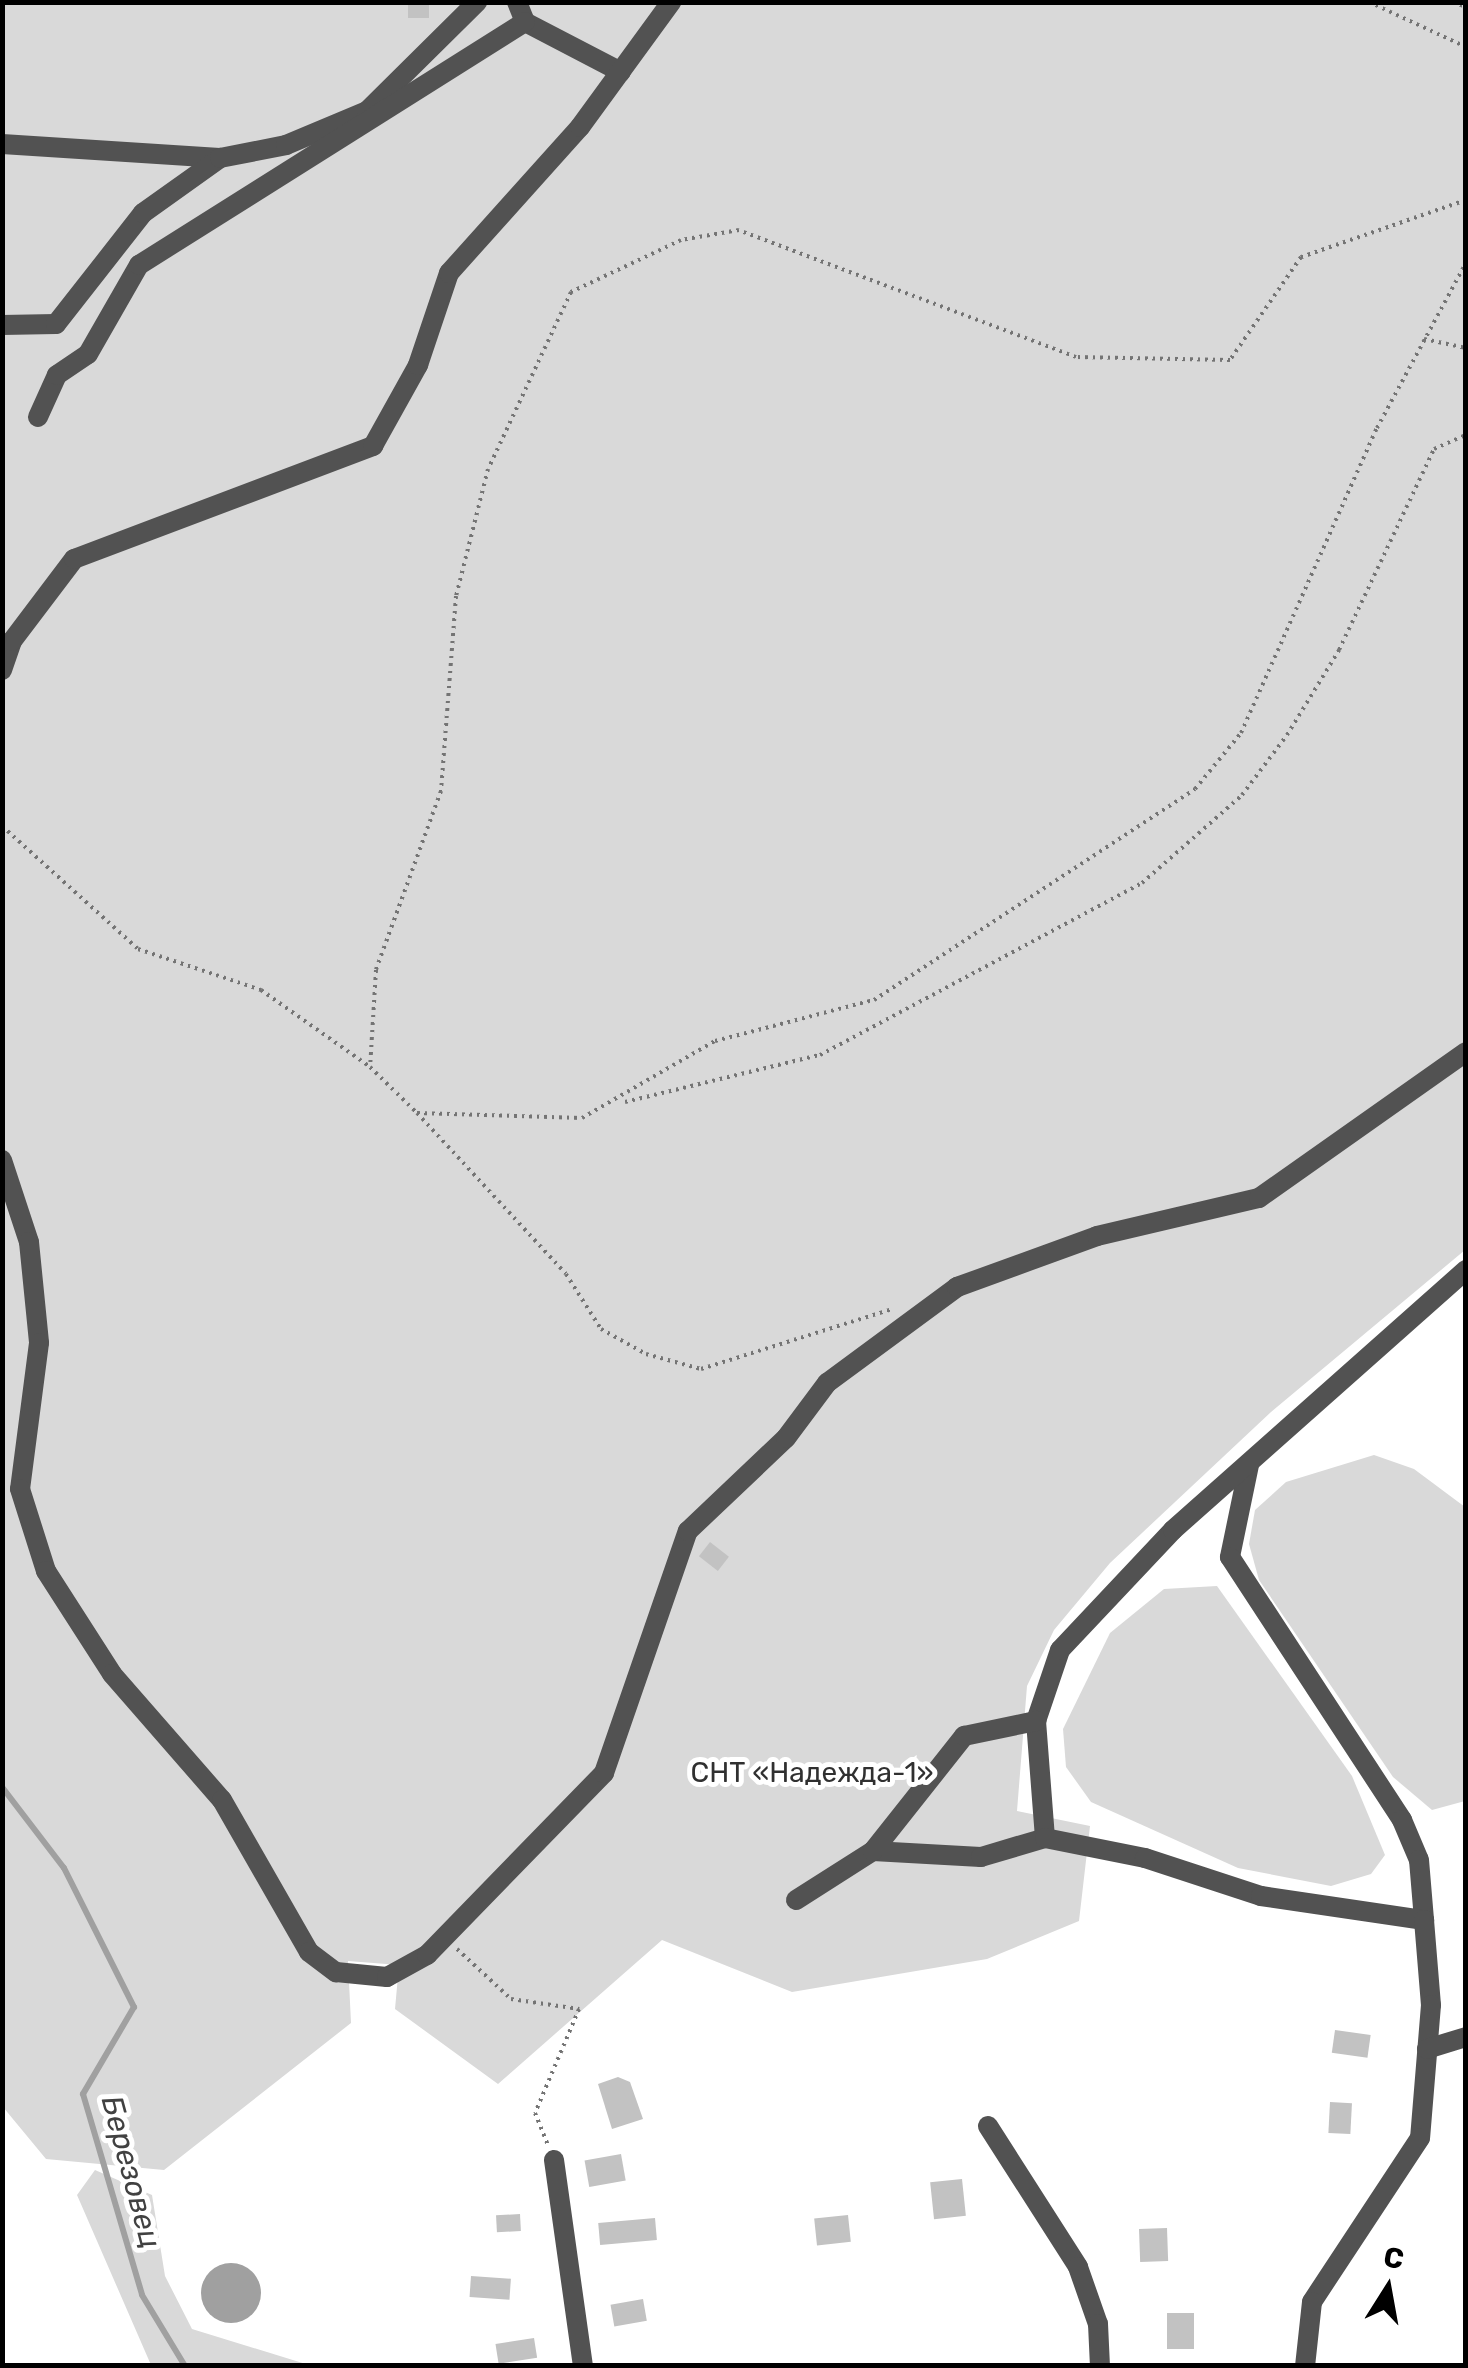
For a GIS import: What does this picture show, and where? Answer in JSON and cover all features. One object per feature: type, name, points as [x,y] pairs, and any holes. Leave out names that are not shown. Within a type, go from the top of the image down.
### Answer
[{"type":"street","points":[[2,144],[220,158],[286,146],[367,111],[478,2]]},
{"type":"street","points":[[2,670],[12,641],[74,559],[372,446],[418,366],[449,273],[621,72],[671,2]]},
{"type":"street","points":[[38,417],[57,375],[88,354],[139,265],[521,12],[621,72]]},
{"type":"street","points":[[2,325],[56,324],[144,213],[220,158]]},
{"type":"street","points":[[2,1160],[29,1242],[39,1343],[20,1489],[46,1571],[112,1674],[222,1800],[309,1952],[336,1972],[386,1977],[442,1935],[604,1773],[688,1531],[786,1438],[827,1383],[958,1287],[1097,1236],[1258,1198],[1466,1052]]},
{"type":"street","points":[[1045,1838],[1036,1722],[1060,1650],[1250,1461],[1466,1270]]},
{"type":"street","points":[[1250,1461],[1230,1556],[1402,1820],[1419,1860],[1424,1920],[1427,2049],[1420,2138],[1312,2302],[1306,2366]]},
{"type":"street","points":[[796,1900],[873,1851],[964,1736],[1036,1722]]},
{"type":"street","points":[[873,1851],[980,1857],[1045,1838],[1146,1858],[1261,1896],[1424,1920]]},
{"type":"street","points":[[1427,2049],[1466,2037]]},
{"type":"street","points":[[988,2126],[1078,2266],[1098,2324],[1100,2366]]},
{"type":"street","points":[[554,2160],[583,2366]]},
{"type":"path","points":[[1368,2],[1466,47]]},
{"type":"path","points":[[1453,2],[1466,7]]},
{"type":"path","points":[[370,1067],[376,970],[441,791],[456,596],[488,469],[571,292],[681,240],[739,230],[1076,357],[1230,360],[1301,257],[1466,200]]},
{"type":"path","points":[[620,1103],[715,1042],[874,1000],[1196,789],[1241,733],[1424,339],[1466,263]]},
{"type":"path","points":[[1424,339],[1466,348]]},
{"type":"path","points":[[417,1113],[582,1118],[620,1103],[820,1056],[1142,883],[1242,795],[1287,735],[1339,650],[1434,449],[1466,436]]},
{"type":"path","points":[[2,826],[138,949],[261,990],[370,1067],[566,1274],[601,1328],[646,1354],[701,1369],[901,1306]]},
{"type":"path","points":[[442,1935],[511,1999],[579,2009],[535,2113],[554,2160]]},
{"type":"green space","name":"СНТ «Надежда-1»","points":[[2,3],[1465,3],[1465,1250],[1271,1412],[1110,1563],[1054,1630],[1027,1686],[1017,1811],[1090,1826],[1079,1921],[987,1959],[792,1992],[662,1940],[498,2084],[395,2009],[399,1965],[348,1961],[351,2023],[164,2170],[46,2159],[3,2107]]},
{"type":"green space","points":[[1374,1455],[1414,1469],[1465,1507],[1465,1801],[1432,1810],[1393,1777],[1259,1580],[1249,1544],[1255,1510],[1286,1482]]},
{"type":"green space","points":[[1217,1586],[1352,1776],[1385,1855],[1371,1874],[1331,1886],[1238,1868],[1091,1802],[1066,1767],[1063,1729],[1110,1633],[1164,1589]]},
{"type":"green space","points":[[95,2170],[152,2195],[165,2276],[192,2329],[309,2365],[151,2365],[77,2195]]},
{"type":"shaded area","points":[[231,2263],[252,2272],[261,2293],[252,2314],[231,2323],[210,2314],[201,2293],[210,2272]]},
{"type":"building","points":[[408,2],[429,2],[429,18],[408,18]]},
{"type":"building","points":[[710,1542],[729,1557],[718,1571],[699,1556]]},
{"type":"building","points":[[1335,2030],[1371,2035],[1367,2058],[1332,2053]]},
{"type":"building","points":[[618,2077],[630,2082],[643,2119],[612,2129],[598,2084]]},
{"type":"building","points":[[1330,2102],[1352,2103],[1350,2134],[1328,2133]]},
{"type":"building","points":[[621,2154],[626,2181],[589,2187],[585,2160]]},
{"type":"building","points":[[962,2179],[966,2216],[934,2219],[930,2182]]},
{"type":"building","points":[[520,2214],[521,2231],[497,2232],[496,2215]]},
{"type":"building","points":[[848,2215],[851,2242],[817,2245],[814,2219]]},
{"type":"building","points":[[655,2218],[657,2240],[600,2245],[598,2223]]},
{"type":"building","points":[[1167,2228],[1168,2261],[1140,2262],[1139,2229]]},
{"type":"building","points":[[471,2276],[511,2279],[509,2300],[470,2297]]},
{"type":"building","points":[[643,2299],[647,2321],[614,2326],[611,2305]]},
{"type":"building","points":[[1167,2313],[1194,2313],[1194,2349],[1167,2349]]},
{"type":"building","points":[[534,2338],[537,2358],[499,2364],[495,2344]]},
{"type":"waterway","name":"Березовец","points":[[2,1787],[64,1868],[134,2007],[83,2094],[142,2295],[185,2366]]}]
